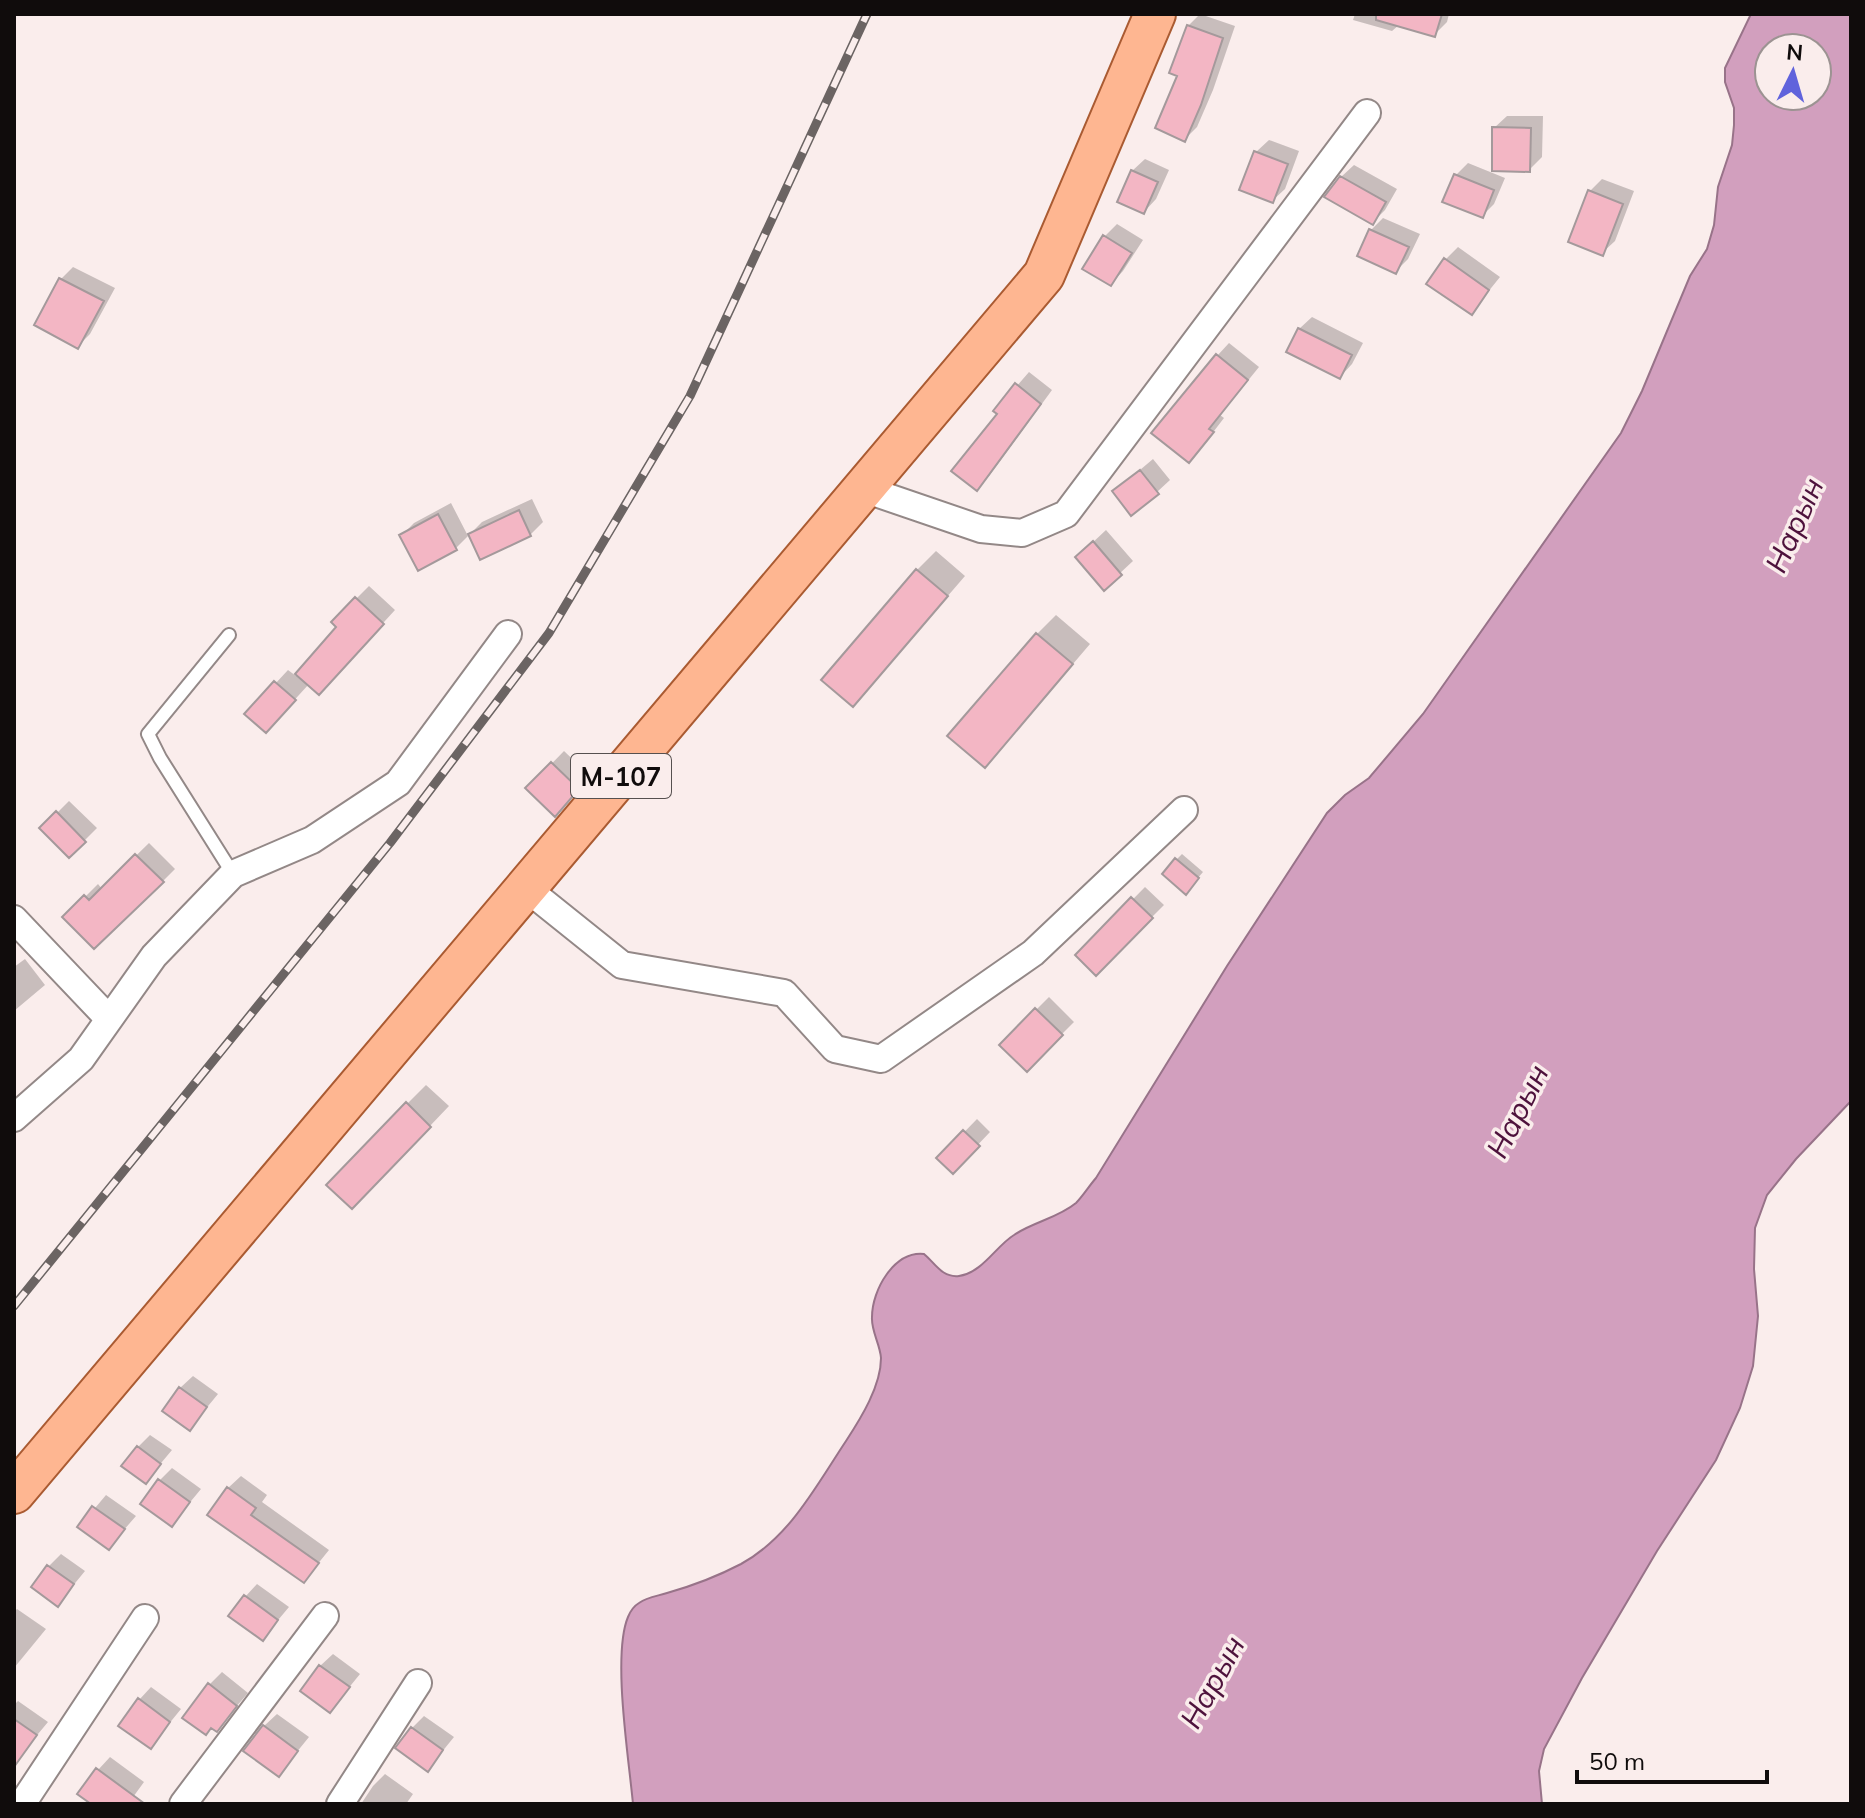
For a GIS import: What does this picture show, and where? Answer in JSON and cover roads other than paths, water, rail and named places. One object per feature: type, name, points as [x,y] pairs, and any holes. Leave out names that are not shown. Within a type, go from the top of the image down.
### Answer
[{"type":"main road","name":"М-107","points":[[14,1493],[1044,275],[1155,14]]},
{"type":"street","points":[[864,489],[981,529],[1022,533],[1066,514],[1367,113]]},
{"type":"street","points":[[14,1118],[81,1059],[154,956],[233,874],[312,840],[398,783],[508,634]]},
{"type":"street","points":[[526,888],[622,965],[784,993],[835,1049],[881,1059],[1033,953],[1184,810]]},
{"type":"street","points":[[14,919],[109,1019]]},
{"type":"street","points":[[183,1804],[325,1616]]},
{"type":"street","points":[[22,1804],[145,1618]]},
{"type":"street","points":[[340,1804],[418,1683]]},
{"type":"lane","points":[[229,635],[148,734],[233,874]]},
{"type":"water","name":"Нарын","points":[[1751,14],[1851,14],[1851,1101],[1767,1195],[1755,1228],[1758,1316],[1753,1366],[1740,1408],[1716,1460],[1657,1551],[1544,1749],[1539,1771],[1542,1804],[633,1804],[621,1681],[623,1634],[632,1609],[645,1599],[695,1584],[741,1564],[774,1540],[801,1509],[852,1432],[874,1391],[881,1358],[873,1327],[873,1306],[881,1284],[894,1265],[913,1255],[924,1254],[948,1275],[967,1274],[982,1265],[1014,1235],[1076,1203],[1096,1178],[1227,966],[1327,813],[1369,778],[1423,714],[1621,433],[1690,276],[1707,249],[1714,225],[1718,187],[1732,145],[1734,108],[1725,82],[1725,68]]},
{"type":"railway","points":[[14,1306],[390,843],[549,633],[690,396],[867,14]]}]
